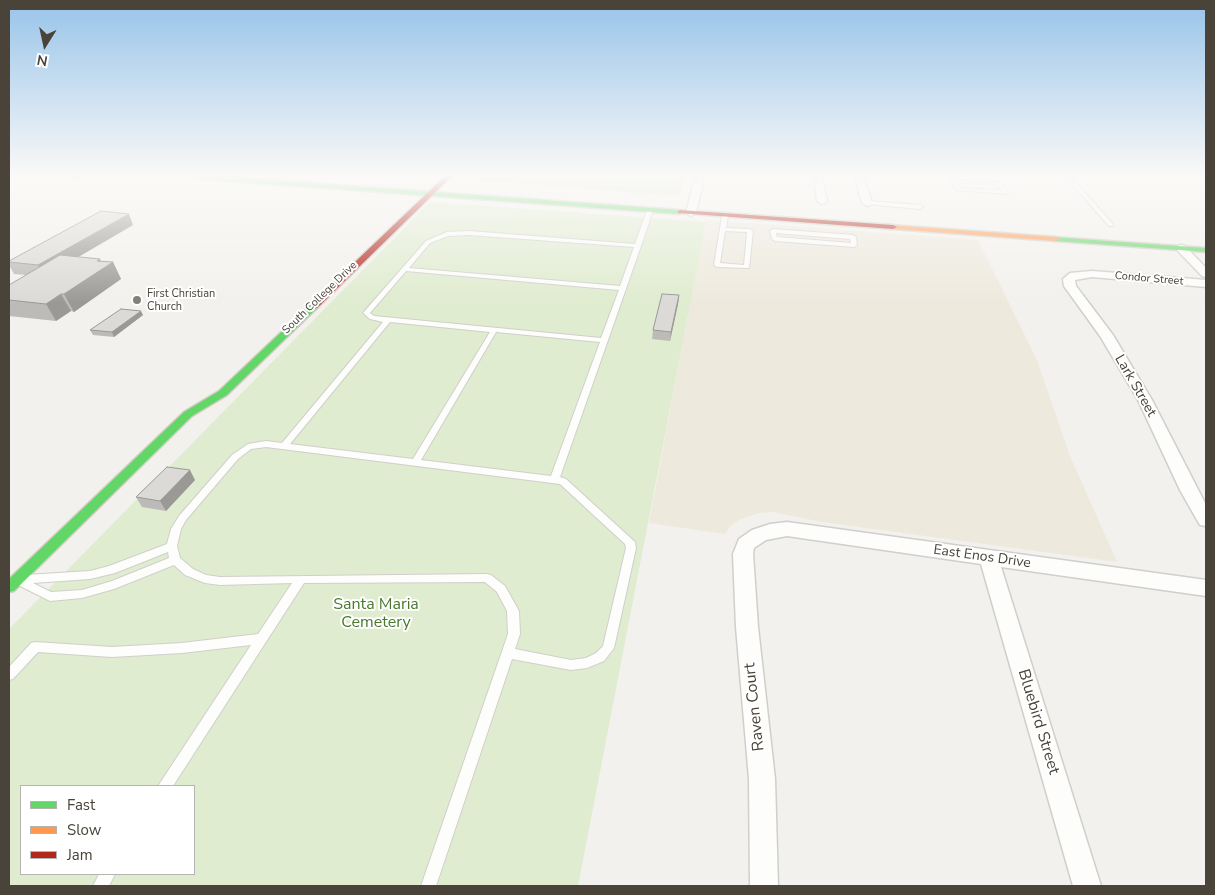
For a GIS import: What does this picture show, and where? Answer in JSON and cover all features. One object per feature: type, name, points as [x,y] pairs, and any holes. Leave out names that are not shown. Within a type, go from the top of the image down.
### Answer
[{"type":"street","name":"South College Drive","points":[[12,582],[188,414],[223,393],[404,219]]},
{"type":"street","points":[[740,219],[774,225],[1206,250]]},
{"type":"street","points":[[1180,248],[1206,274]]},
{"type":"street","name":"Condor Street","points":[[1092,274],[1206,283]]},
{"type":"street","name":"Lark Street","points":[[1092,274],[1070,276],[1070,286],[1106,335],[1145,400],[1189,490],[1206,520]]},
{"type":"street","name":"South College Drive","points":[[188,414],[203,389]]},
{"type":"street","name":"East Enos Drive","points":[[759,535],[770,531],[787,529],[1206,588]]},
{"type":"street","name":"Raven Court","points":[[759,535],[746,544],[743,554],[747,627],[762,779],[764,886]]},
{"type":"street","name":"Bluebird Street","points":[[990,558],[1087,886]]},
{"type":"lane","points":[[554,480],[647,219]]},
{"type":"lane","points":[[723,229],[750,231],[747,267],[717,265],[725,219]]},
{"type":"lane","points":[[1105,219],[1111,225]]},
{"type":"lane","points":[[774,225],[853,237],[854,245],[775,239],[774,225]]},
{"type":"lane","points":[[604,340],[388,320],[372,318],[366,313],[404,268],[432,239],[459,232],[638,246]]},
{"type":"lane","points":[[404,268],[623,288]]},
{"type":"lane","points":[[284,446],[388,320]]},
{"type":"lane","points":[[415,462],[494,330]]},
{"type":"lane","points":[[429,886],[514,634],[513,611],[501,589],[487,578],[301,578],[220,581],[205,579],[189,572],[175,560],[172,546],[176,529],[182,518],[241,452],[257,444],[563,481],[630,542],[631,548],[608,648],[600,657],[572,665],[508,653]]},
{"type":"lane","points":[[12,582],[90,576],[111,570],[172,546]]},
{"type":"lane","points":[[12,582],[50,597],[82,594],[114,584],[175,560]]},
{"type":"lane","points":[[166,785],[301,578]]},
{"type":"lane","points":[[9,675],[35,647],[112,652],[182,648],[261,639]]},
{"type":"lane","points":[[100,886],[107,875]]},
{"type":"shaded area","points":[[706,220],[978,240],[1037,360],[1070,456],[1117,562],[822,522],[773,512],[758,513],[741,519],[730,526],[725,534],[649,523]]},
{"type":"green space","name":"Santa Maria Cemetery","points":[[413,219],[661,219],[706,222],[578,886],[9,886],[9,629]]},
{"type":"building","points":[[87,219],[120,219],[38,265],[9,261]]},
{"type":"building","points":[[60,255],[113,262],[46,304],[9,300],[9,285]]},
{"type":"building","points":[[662,294],[679,295],[671,332],[653,330]]},
{"type":"building","points":[[121,309],[141,311],[112,332],[90,330]]},
{"type":"building","points":[[167,467],[190,470],[160,501],[136,497]]},
{"type":"traffic: fast","points":[[1056,239],[1206,250]]},
{"type":"traffic: fast","points":[[9,587],[188,414],[223,393],[314,306]]},
{"type":"traffic: slow","points":[[893,227],[1056,239]]},
{"type":"traffic: jam","points":[[314,306],[405,219]]},
{"type":"traffic: jam","points":[[776,219],[893,227]]},
{"type":"place","name":"First Christian Church","points":[[137,300]]}]
